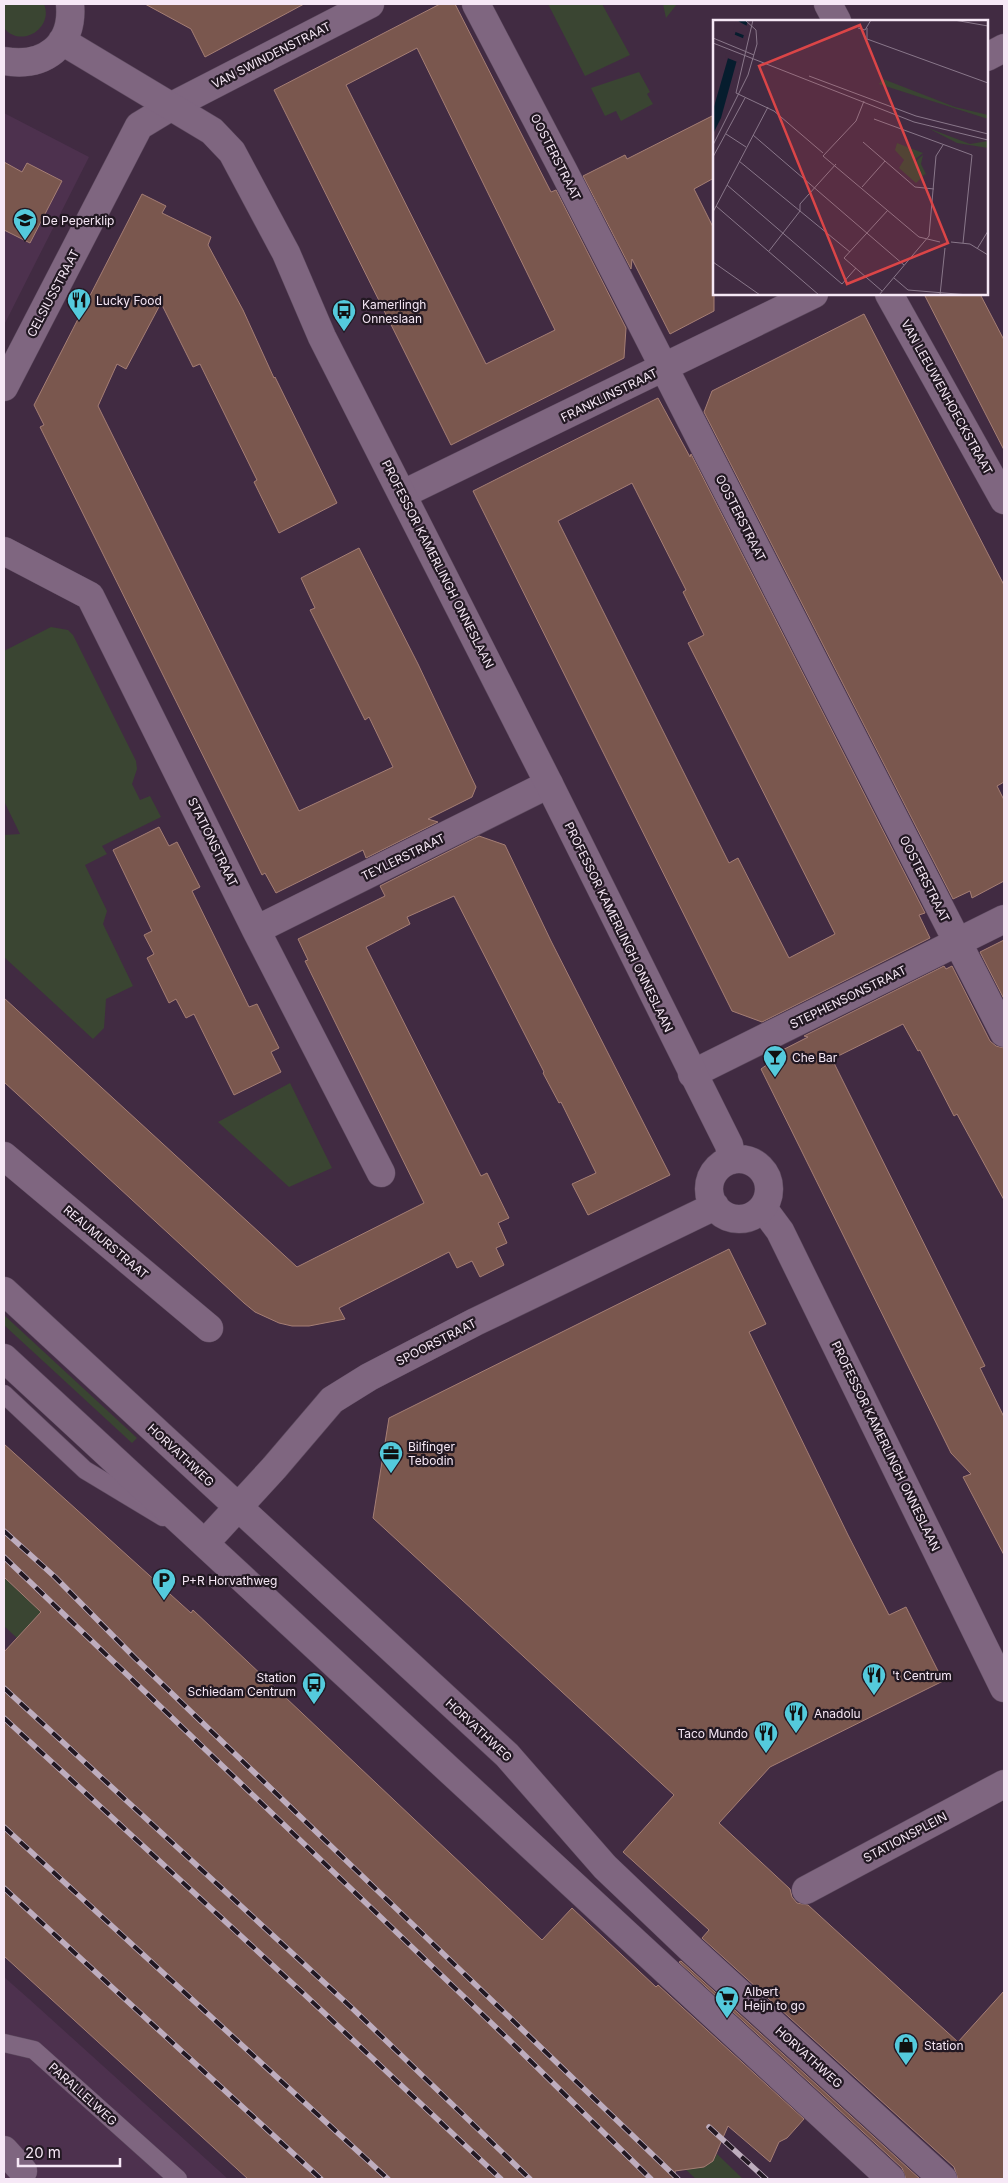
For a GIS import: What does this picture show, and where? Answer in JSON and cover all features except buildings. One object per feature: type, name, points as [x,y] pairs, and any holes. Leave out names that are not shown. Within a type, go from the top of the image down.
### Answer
[{"type":"street","points":[[4,61],[30,62],[54,51],[69,29],[70,4]]},
{"type":"street","name":"VAN SWINDENSTRAAT","points":[[172,106],[370,4]]},
{"type":"street","name":"OOSTERSTRAAT","points":[[476,4],[1004,1033]]},
{"type":"street","points":[[828,4],[836,20]]},
{"type":"street","name":"PROFESSOR KAMERLINGH ONNESLAAN","points":[[62,41],[212,131],[232,152],[286,253],[322,337],[549,784],[728,1145],[732,1160]]},
{"type":"street","points":[[988,56],[1004,48]]},
{"type":"street","name":"CELSIUSSTRAAT","points":[[4,387],[140,126],[172,106]]},
{"type":"street","name":"FRANKLINSTRAAT","points":[[403,494],[812,295]]},
{"type":"street","name":"VAN LEEUWENHOECKSTRAAT","points":[[890,295],[1004,500]]},
{"type":"street","name":"STATIONSTRAAT","points":[[4,551],[90,596],[256,930],[381,1173]]},
{"type":"street","name":"TEYLERSTRAAT","points":[[256,930],[549,784]]},
{"type":"street","name":"STEPHENSONSTRAAT","points":[[692,1074],[1004,919]]},
{"type":"street","name":"REAUMURSTRAAT","points":[[4,1156],[209,1328]]},
{"type":"street","points":[[743,1159],[761,1169],[767,1178],[769,1188],[768,1199],[763,1208],[756,1214],[738,1219],[721,1213],[711,1198],[711,1178],[723,1164],[732,1160],[743,1159]]},
{"type":"street","name":"SPOORSTRAAT","points":[[205,1543],[332,1400],[369,1377],[475,1322],[715,1206]]},
{"type":"street","name":"PROFESSOR KAMERLINGH ONNESLAAN","points":[[763,1208],[784,1240],[1004,1688]]},
{"type":"street","name":"HORVATHWEG","points":[[4,1291],[507,1755],[605,1867],[691,1949],[943,2179]]},
{"type":"street","points":[[4,1358],[891,2179]]},
{"type":"street","name":"STATIONSPLEIN","points":[[806,1890],[1004,1784]]},
{"type":"street","points":[[4,2150],[20,2175]]},
{"type":"lane","points":[[4,1394],[85,1470],[205,1543]]},
{"type":"lane","name":"PARALLELWEG","points":[[4,2043],[34,2050],[178,2179]]},
{"type":"shaded area","name":"De Peperklip","points":[[4,113],[89,157],[4,325]]},
{"type":"shaded area","points":[[4,1977],[29,1999],[228,2179],[4,2179]]},
{"type":"green space","points":[[4,4],[44,4],[46,13],[44,21],[40,28],[27,36],[11,34],[4,28]]},
{"type":"green space","points":[[548,4],[602,4],[630,55],[585,76]]},
{"type":"green space","points":[[663,4],[677,4],[666,18]]},
{"type":"green space","points":[[639,72],[650,92],[647,94],[653,104],[621,121],[616,111],[605,116],[591,88]]},
{"type":"green space","points":[[51,627],[68,630],[73,635],[136,761],[137,769],[132,784],[140,800],[150,796],[161,817],[102,846],[107,854],[85,865],[107,911],[103,924],[133,986],[106,999],[104,1028],[93,1039],[4,957],[4,835],[20,834],[4,801],[4,651]]},
{"type":"green space","points":[[290,1083],[332,1168],[289,1187],[218,1122]]},
{"type":"green space","points":[[4,1315],[137,1438],[132,1443],[4,1325]]},
{"type":"green space","points":[[4,1577],[41,1612],[17,1638],[4,1626]]},
{"type":"green space","points":[[717,2154],[743,2179],[696,2179],[683,2167],[707,2165]]},
{"type":"railway","points":[[4,1531],[55,1577],[135,1658],[678,2179]]},
{"type":"railway","points":[[4,1557],[505,2036],[651,2179]]},
{"type":"railway","points":[[4,1688],[353,2009],[530,2179]]},
{"type":"railway","points":[[4,1718],[304,1994],[501,2179]]},
{"type":"railway","points":[[4,1827],[388,2179]]},
{"type":"railway","points":[[4,1888],[321,2179]]},
{"type":"railway","points":[[709,2127],[766,2179]]},
{"type":"place","name":"De Peperklip","points":[[25,241]]},
{"type":"place","name":"Lucky Food","points":[[79,321]]},
{"type":"place","name":"Kamerlingh Onneslaan","points":[[344,332]]},
{"type":"place","name":"Che Bar","points":[[775,1078]]},
{"type":"place","name":"Bilfinger Tebodin","points":[[391,1474]]},
{"type":"place","name":"P+R Horvathweg","points":[[164,1601]]},
{"type":"place","name":"'t Centrum","points":[[874,1696]]},
{"type":"place","name":"Station Schiedam Centrum","points":[[314,1705]]},
{"type":"place","name":"Anadolu","points":[[796,1734]]},
{"type":"place","name":"Taco Mundo","points":[[766,1754]]},
{"type":"place","name":"Albert Heijn to go","points":[[727,2019]]},
{"type":"place","name":"Station","points":[[906,2066]]}]
